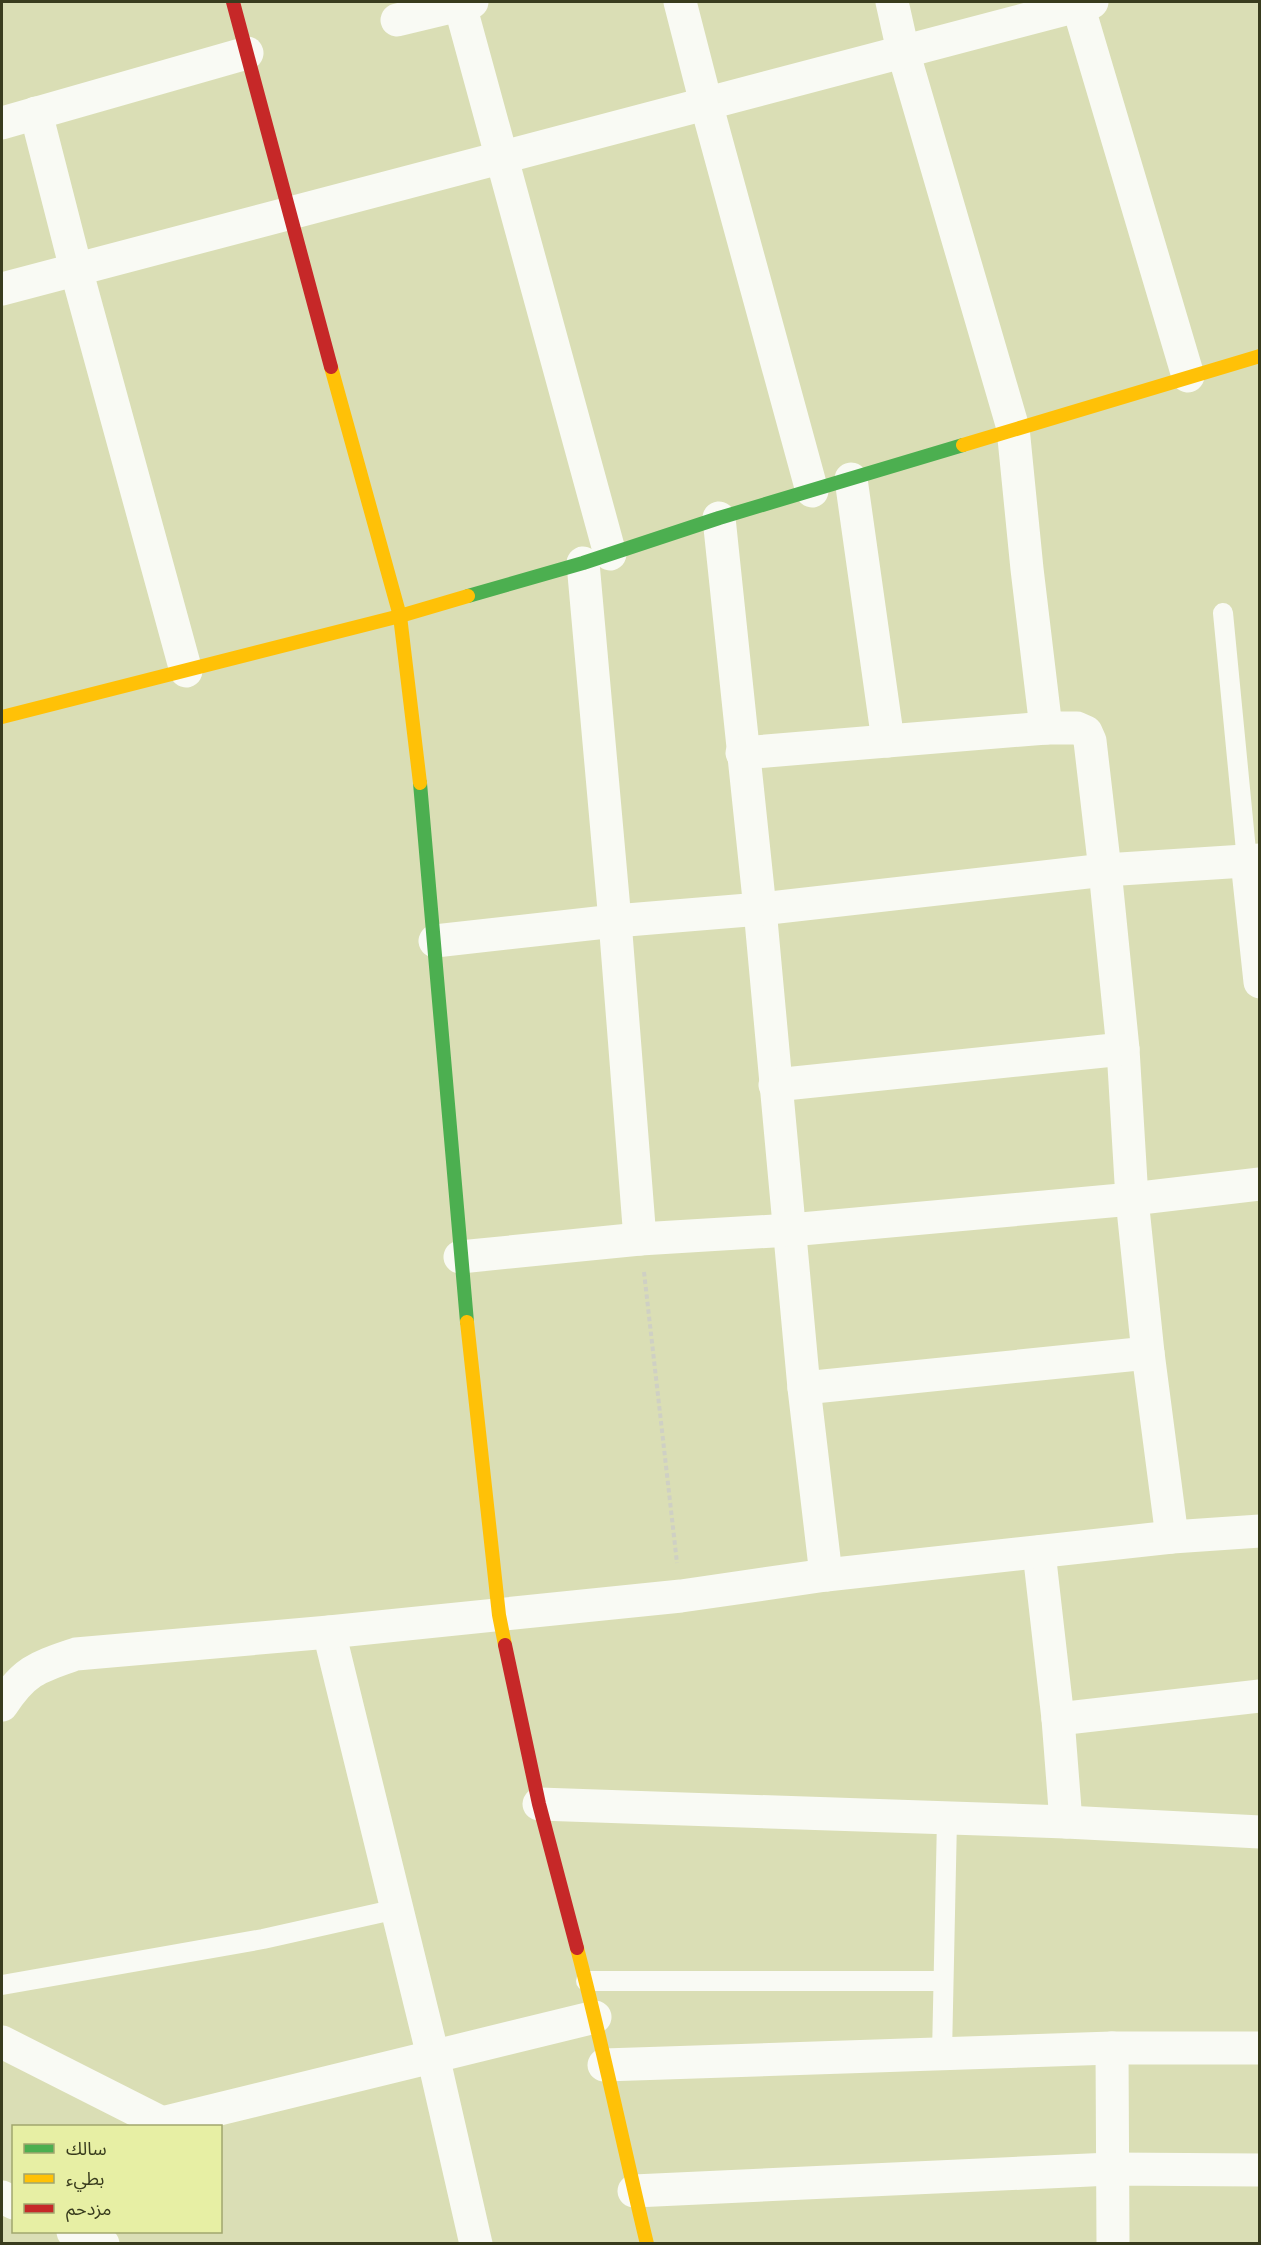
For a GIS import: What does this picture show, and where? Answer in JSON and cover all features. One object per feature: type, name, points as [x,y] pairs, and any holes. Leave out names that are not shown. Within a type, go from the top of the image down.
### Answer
[{"type":"street","points":[[233,2],[288,213],[400,616],[421,788],[460,1257],[499,1615],[539,1804],[595,2016],[604,2065],[647,2244]]},
{"type":"street","points":[[680,2],[812,491]]},
{"type":"street","points":[[892,2],[903,51],[1013,428],[1046,728]]},
{"type":"street","points":[[397,20],[466,3],[500,158],[596,559],[615,921],[640,1239]]},
{"type":"street","points":[[2,289],[1083,3],[1188,376]]},
{"type":"street","points":[[2,121],[246,53]]},
{"type":"street","points":[[36,113],[76,269],[186,671]]},
{"type":"street","points":[[2,717],[400,616],[596,559],[719,518],[1013,428],[1260,356]]},
{"type":"street","points":[[851,479],[888,741]]},
{"type":"street","points":[[719,518],[760,909],[804,1388],[826,1575]]},
{"type":"street","points":[[742,753],[1046,728],[1077,728],[1086,732],[1090,741],[1123,1049],[1132,1199],[1148,1353],[1172,1537]]},
{"type":"street","points":[[435,941],[615,921],[760,909],[1105,870],[1253,860],[1260,982]]},
{"type":"street","points":[[775,1085],[1123,1049]]},
{"type":"street","points":[[460,1257],[640,1239],[790,1230],[1132,1199],[1260,1184]]},
{"type":"street","points":[[804,1388],[1148,1353]]},
{"type":"street","points":[[2,1704],[14,1686],[39,1666],[76,1654],[499,1615],[681,1596],[826,1575],[1172,1537],[1260,1531]]},
{"type":"street","points":[[1039,1552],[1058,1719],[1066,1822]]},
{"type":"street","points":[[329,1632],[433,2056],[476,2244]]},
{"type":"street","points":[[1058,1719],[1260,1696]]},
{"type":"street","points":[[539,1804],[1066,1822],[1260,1832]]},
{"type":"street","points":[[2,2042],[160,2125],[595,2016]]},
{"type":"street","points":[[1112,2048],[1113,2244]]},
{"type":"street","points":[[604,2065],[1112,2048],[1260,2048]]},
{"type":"street","points":[[634,2191],[1111,2169],[1260,2170]]},
{"type":"street","points":[[76,2233],[103,2244]]},
{"type":"lane","points":[[1223,613],[1253,860]]},
{"type":"lane","points":[[942,2054],[947,1819]]},
{"type":"lane","points":[[2,1985],[253,1941],[397,1909]]},
{"type":"lane","points":[[586,1982],[943,1981]]},
{"type":"path","points":[[640,1239],[681,1596]]},
{"type":"traffic: fast","points":[[468,596],[583,563],[719,518],[963,445]]},
{"type":"traffic: fast","points":[[420,783],[467,1322]]},
{"type":"traffic: slow","points":[[963,445],[1260,356]]},
{"type":"traffic: slow","points":[[331,367],[400,616],[420,783]]},
{"type":"traffic: slow","points":[[2,717],[400,616],[468,596]]},
{"type":"traffic: slow","points":[[467,1322],[499,1615],[505,1645]]},
{"type":"traffic: slow","points":[[577,1948],[647,2244]]},
{"type":"traffic: jam","points":[[233,2],[331,367]]},
{"type":"traffic: jam","points":[[505,1645],[539,1804],[577,1948]]}]
